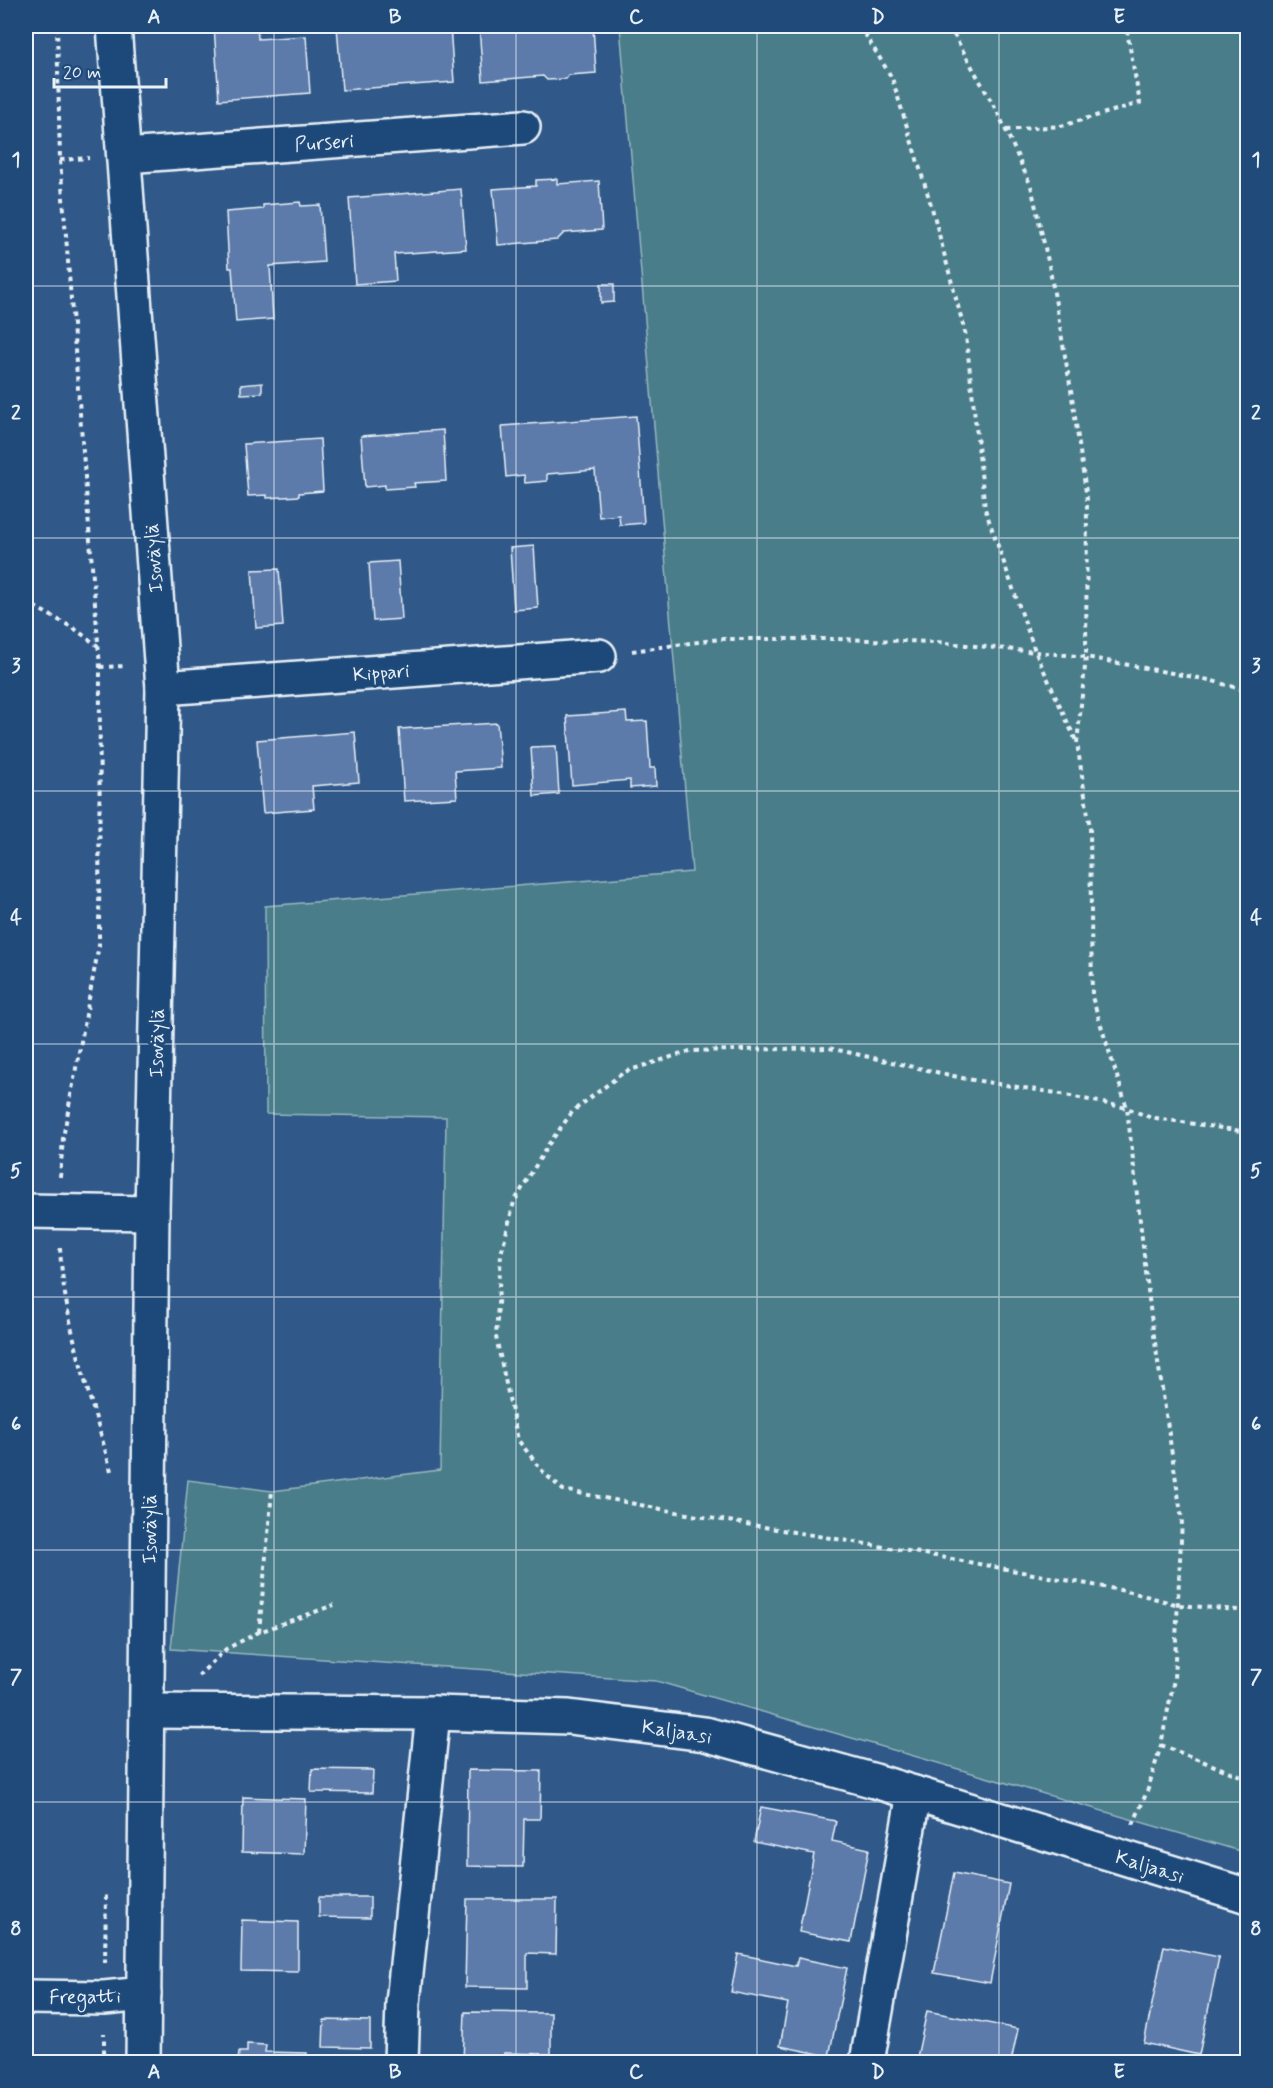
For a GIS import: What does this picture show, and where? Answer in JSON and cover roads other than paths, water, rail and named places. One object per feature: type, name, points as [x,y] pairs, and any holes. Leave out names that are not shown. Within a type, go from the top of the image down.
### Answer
[{"type":"street","name":"Isoväylä","points":[[114,26],[163,688],[152,1213],[143,2062]]},
{"type":"street","name":"Purseri","points":[[125,156],[523,128]]},
{"type":"street","name":"Kippari","points":[[163,688],[599,656]]},
{"type":"street","points":[[26,1211],[152,1213]]},
{"type":"street","name":"Kaljaasi","points":[[148,1711],[433,1713],[569,1717],[705,1734],[876,1780],[1248,1896]]},
{"type":"street","points":[[401,2062],[403,2003],[433,1713]]},
{"type":"street","points":[[867,2062],[914,1793]]},
{"type":"street","name":"Fregatti","points":[[26,1997],[104,1998],[144,1994]]}]
